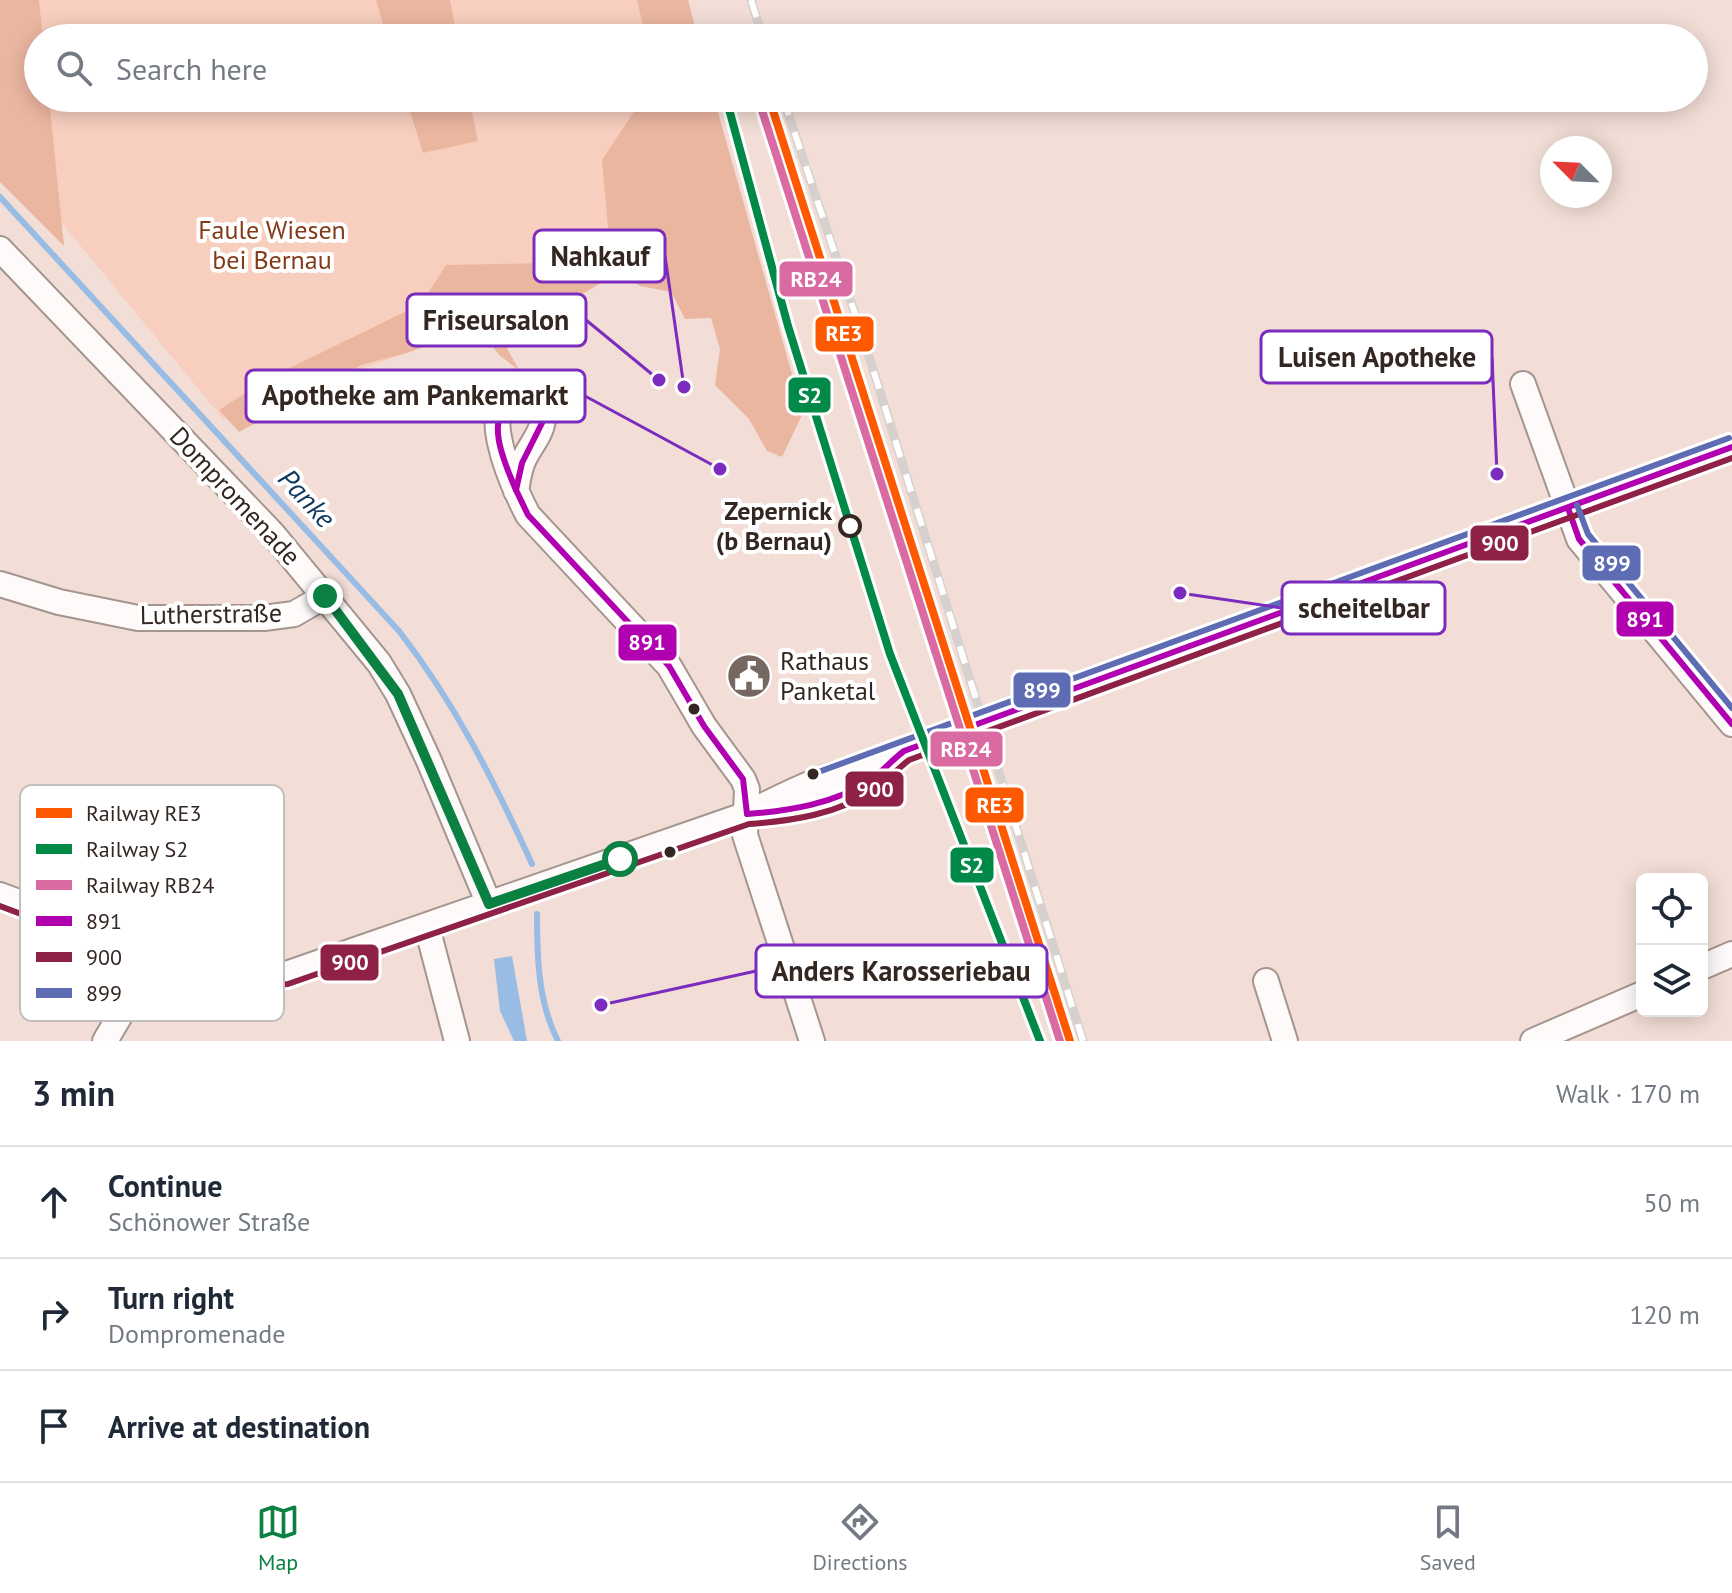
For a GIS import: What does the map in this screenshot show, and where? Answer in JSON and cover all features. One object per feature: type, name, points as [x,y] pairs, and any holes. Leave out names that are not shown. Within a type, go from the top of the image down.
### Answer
[{"type":"street","name":"Dompromenade","points":[[0,249],[272,533],[325,596],[398,694],[489,904]]},
{"type":"street","points":[[1523,384],[1579,539],[1732,724]]},
{"type":"street","points":[[284,974],[747,814],[786,794],[865,764],[889,761],[904,751],[1732,447]]},
{"type":"street","points":[[516,491],[528,515],[676,675],[704,726],[743,779],[747,814],[745,835],[812,1041]]},
{"type":"street","name":"Lutherstraße","points":[[0,584],[59,602],[138,618],[264,618],[294,614],[325,596]]},
{"type":"street","points":[[0,895],[20,903]]},
{"type":"street","points":[[427,927],[457,1041]]},
{"type":"street","points":[[1708,964],[1732,954]]},
{"type":"street","points":[[1266,981],[1285,1041]]},
{"type":"street","points":[[1533,1041],[1636,997]]},
{"type":"street","points":[[105,1041],[117,1021]]},
{"type":"green space","name":"Faule Wiesen bei Bernau","points":[[0,0],[683,0],[690,24],[24,24],[24,112],[714,112],[746,231],[223,419],[0,148]]},
{"type":"shaded area","points":[[0,0],[39,0],[42,24],[24,24],[24,112],[50,112],[64,246],[0,182]]},
{"type":"shaded area","points":[[376,0],[450,0],[454,24],[383,24]]},
{"type":"shaded area","points":[[637,0],[688,0],[694,24],[643,24]]},
{"type":"shaded area","points":[[410,112],[472,112],[478,141],[423,153]]},
{"type":"shaded area","points":[[634,112],[718,112],[803,413],[782,457],[767,451],[749,419],[715,385],[720,349],[711,318],[685,319],[671,292],[640,286],[618,273],[573,298],[543,302],[527,335],[503,341],[519,370],[500,356],[486,338],[457,334],[407,353],[361,365],[239,432],[219,410],[267,379],[421,304],[446,265],[611,262],[602,160]]},
{"type":"water","points":[[512,956],[527,1041],[514,1041],[500,1011],[494,959]]},
{"type":"waterway","name":"Panke","points":[[0,197],[399,631],[438,686],[472,743],[532,864]]},
{"type":"waterway","name":"Panke","points":[[537,914],[538,963],[543,995],[558,1041]]},
{"type":"railway","points":[[751,0],[759,24]]},
{"type":"railway","points":[[788,112],[867,350],[1083,1041]]},
{"type":"rail line","name":"S2","points":[[730,112],[788,326],[890,654],[1040,1041]]},
{"type":"rail line","name":"RB24","points":[[763,112],[1060,1041]]},
{"type":"rail line","name":"RE3","points":[[773,112],[1070,1041]]},
{"type":"transit line","name":"891","points":[[512,397],[532,397],[543,421],[522,463],[516,490],[502,454],[498,429],[499,417],[512,397]]},
{"type":"transit line","name":"899","points":[[813,774],[1729,438]]},
{"type":"transit line","name":"891","points":[[747,814],[827,801],[870,780],[904,751],[1732,447]]},
{"type":"transit line","name":"900","points":[[284,984],[749,824],[798,818],[846,805],[875,789],[909,760],[1732,458]]},
{"type":"transit line","name":"891","points":[[516,490],[528,515],[669,666],[704,726],[743,779],[747,814]]},
{"type":"transit line","name":"899","points":[[1577,505],[1588,534],[1732,708]]},
{"type":"transit line","name":"891","points":[[1568,508],[1579,539],[1732,724]]},
{"type":"transit line","name":"900","points":[[0,906],[20,914]]},
{"type":"place","name":"Friseursalon","points":[[659,380]]},
{"type":"place","name":"Nahkauf","points":[[684,387]]},
{"type":"place","name":"Apotheke am Pankemarkt","points":[[720,469]]},
{"type":"place","name":"Luisen Apotheke","points":[[1497,474]]},
{"type":"place","name":"Zepernick (b Bernau)","points":[[850,526]]},
{"type":"place","name":"scheitelbar","points":[[1180,593]]},
{"type":"place","name":"Rathaus Panketal","points":[[749,676]]},
{"type":"place","name":"Anders Karosseriebau","points":[[601,1005]]},
{"type":"route","points":[[325,596],[379,663],[398,694],[489,904],[620,859]]}]
